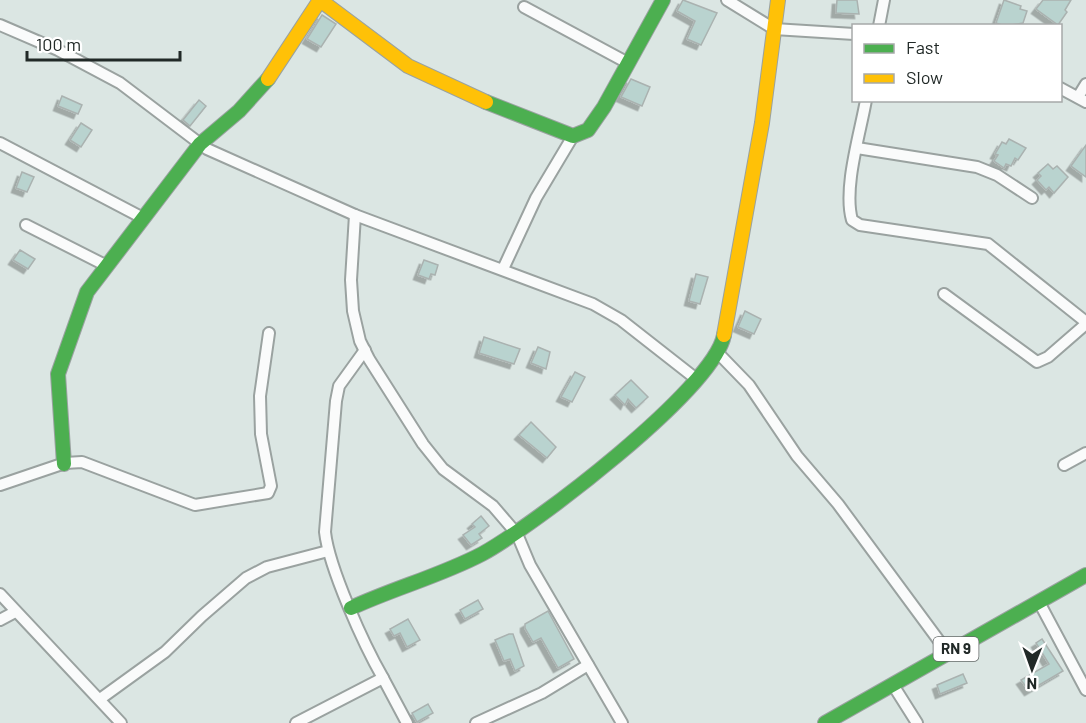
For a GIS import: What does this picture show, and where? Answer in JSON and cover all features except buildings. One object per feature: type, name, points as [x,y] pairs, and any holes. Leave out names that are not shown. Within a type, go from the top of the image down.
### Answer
[{"type":"street","points":[[64,464],[58,374],[81,302],[105,264],[200,144],[239,111],[273,73],[319,0],[408,66],[457,90],[573,136]]},
{"type":"street","points":[[503,269],[536,198],[573,136],[588,130],[663,0]]},
{"type":"street","points":[[727,0],[774,30],[852,34]]},
{"type":"street","points":[[351,608],[456,567],[517,534],[576,491],[644,430],[717,352],[723,340],[762,123],[778,0]]},
{"type":"street","points":[[879,24],[884,0]]},
{"type":"street","points":[[524,7],[628,63]]},
{"type":"street","points":[[0,25],[58,50],[120,83],[200,144],[355,215],[593,304],[610,313],[695,378]]},
{"type":"street","points":[[1062,88],[1082,100],[1086,84]]},
{"type":"street","points":[[866,102],[851,190],[849,210],[852,220],[860,225],[988,244],[1086,323],[1048,357],[1037,362],[944,294]]},
{"type":"street","points":[[0,143],[141,217]]},
{"type":"street","points":[[857,148],[977,167],[997,175],[1032,198]]},
{"type":"street","points":[[355,215],[351,280],[353,311],[365,350],[423,444],[443,469],[493,506],[517,534],[530,565],[622,723]]},
{"type":"street","points":[[26,225],[105,264]]},
{"type":"street","points":[[0,485],[64,464],[91,464],[195,505],[268,493],[271,486],[261,434],[260,396],[269,333]]},
{"type":"street","points":[[365,350],[339,386],[336,401],[325,509],[328,551],[383,678],[407,723]]},
{"type":"street","points":[[717,352],[749,385],[797,456],[838,504],[948,653]]},
{"type":"street","points":[[1064,465],[1086,453]]},
{"type":"street","points":[[100,699],[158,658],[202,616],[252,574],[276,564],[328,551]]},
{"type":"street","name":"RN 9","points":[[832,721],[1086,575]]},
{"type":"street","points":[[0,594],[121,723]]},
{"type":"street","points":[[1040,602],[1086,690]]},
{"type":"street","points":[[0,620],[15,612]]},
{"type":"street","points":[[476,723],[542,693],[588,665]]},
{"type":"street","points":[[296,723],[383,678]]},
{"type":"street","points":[[893,685],[917,723]]},
{"type":"traffic: fast","points":[[486,102],[573,136],[588,130],[604,107],[663,0]]},
{"type":"traffic: fast","points":[[64,464],[58,374],[87,292],[200,144],[239,111],[268,79]]},
{"type":"traffic: fast","points":[[351,608],[466,562],[507,539],[540,516],[656,421],[689,388],[713,359],[724,335]]},
{"type":"traffic: fast","points":[[825,723],[1086,575]]},
{"type":"traffic: slow","points":[[268,79],[320,0],[408,66],[486,102]]},
{"type":"traffic: slow","points":[[724,335],[762,123],[778,0]]}]
